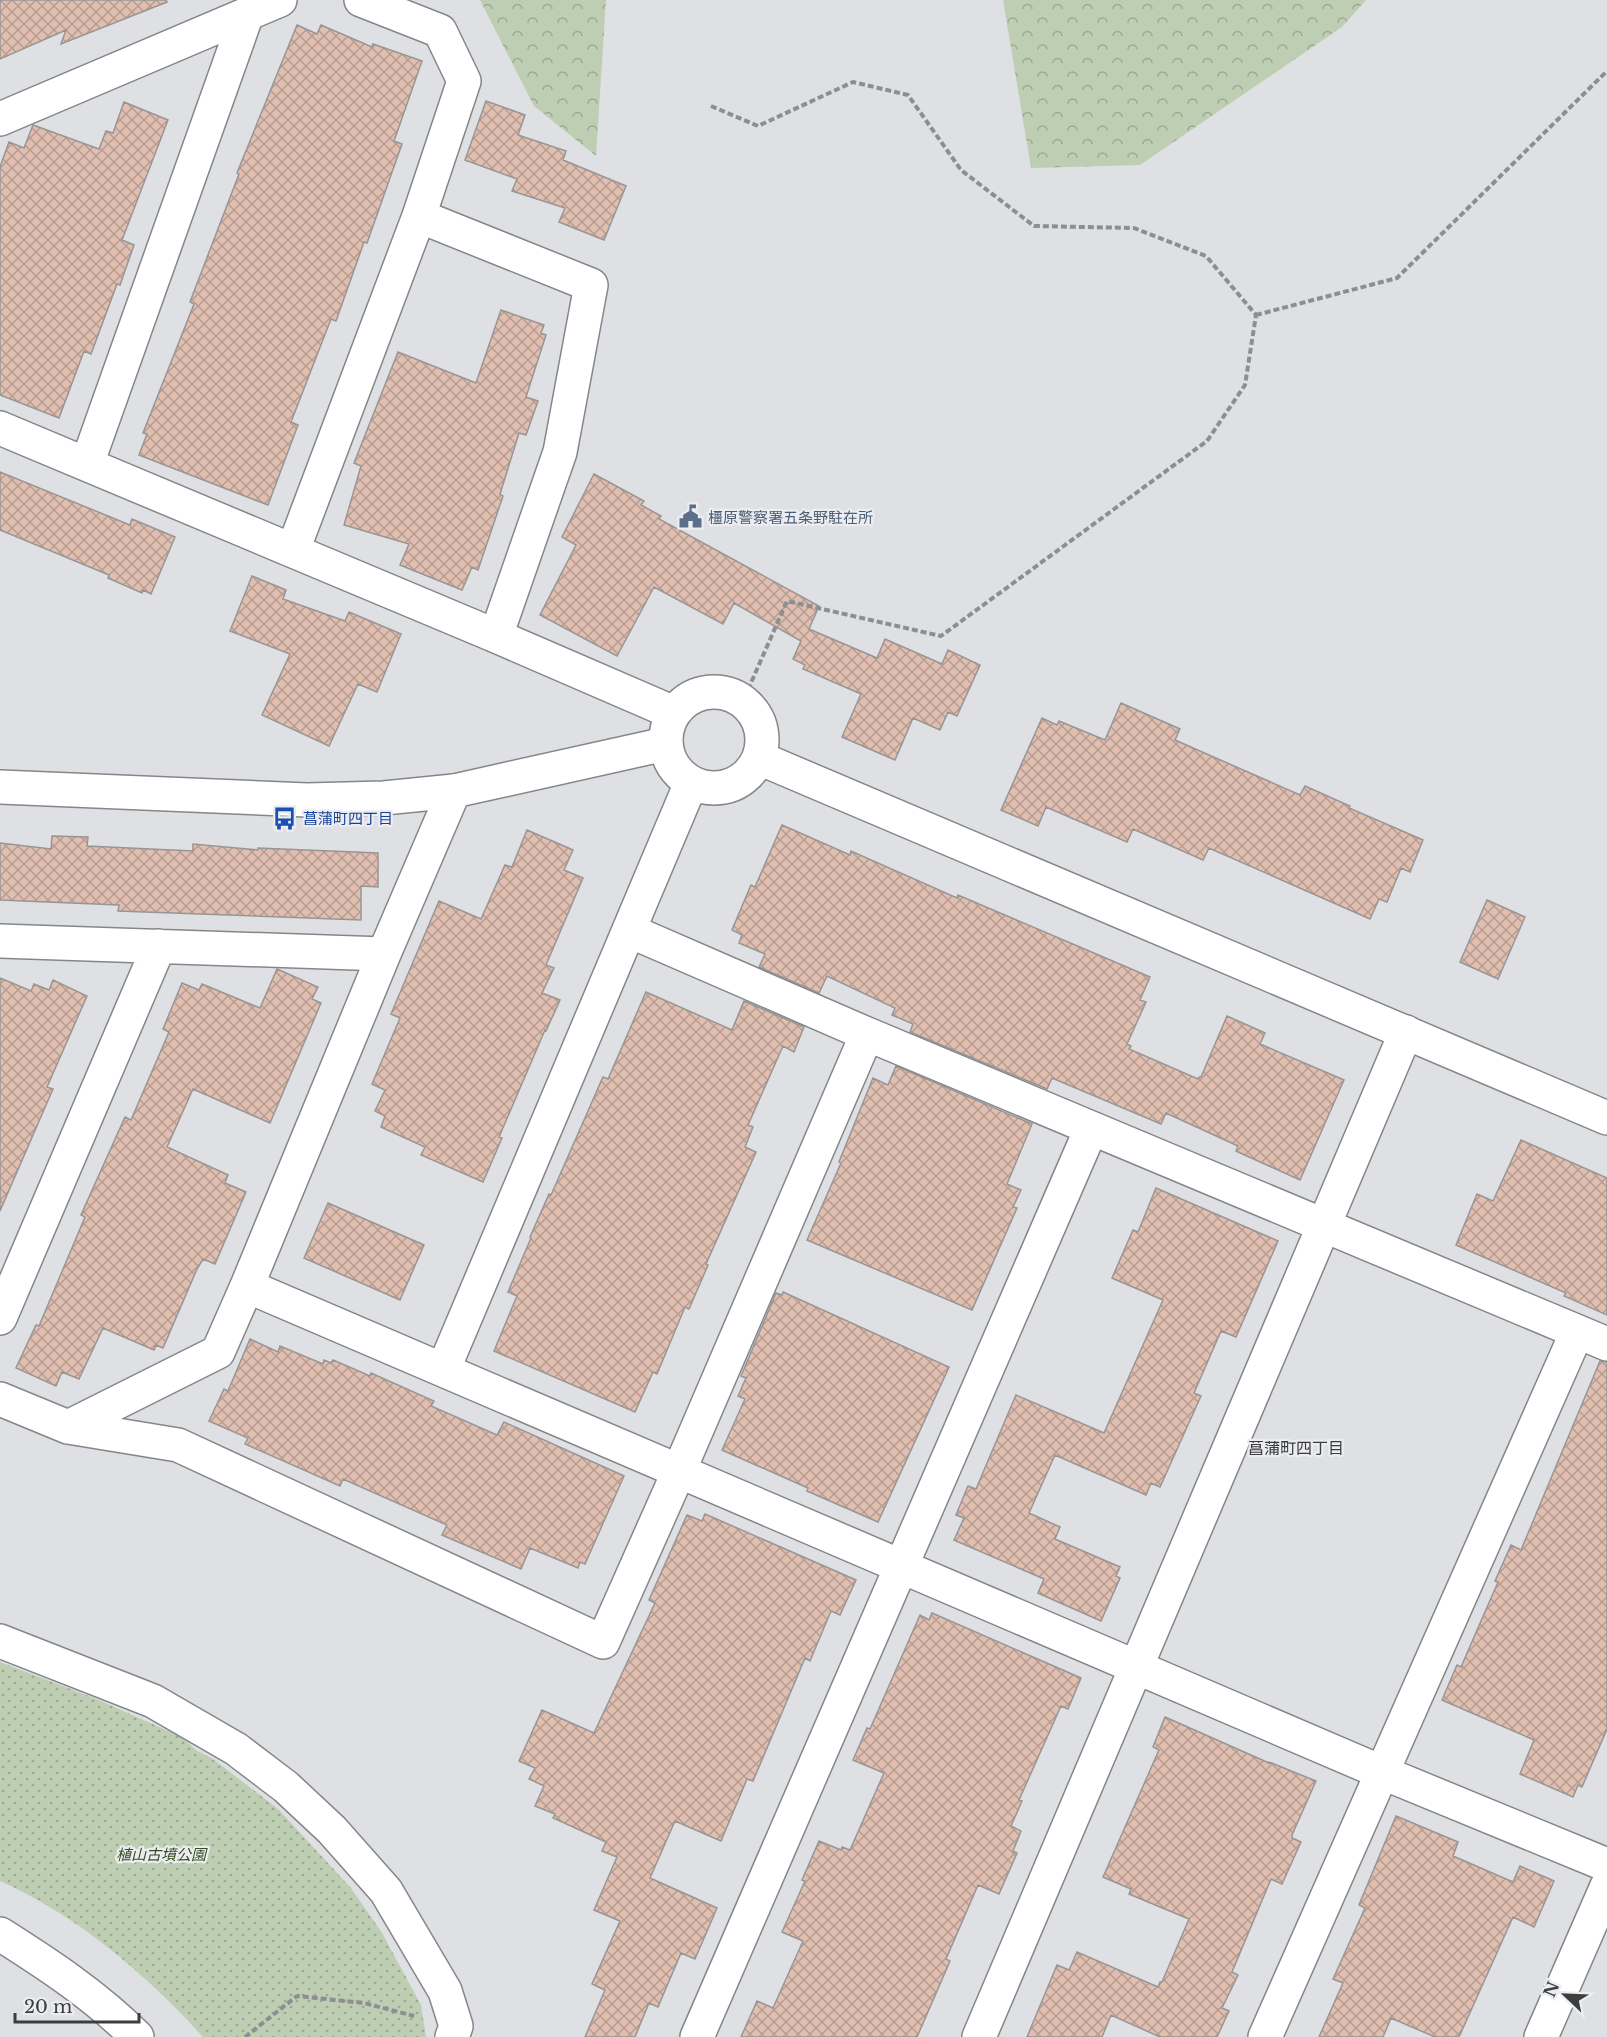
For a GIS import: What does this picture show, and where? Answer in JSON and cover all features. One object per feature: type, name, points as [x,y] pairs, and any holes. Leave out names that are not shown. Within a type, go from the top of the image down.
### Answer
[{"type":"street","points":[[0,119],[280,0]]},
{"type":"street","points":[[293,550],[418,216],[464,81],[440,31],[361,0]]},
{"type":"street","points":[[87,464],[247,14]]},
{"type":"street","points":[[418,216],[591,285],[560,452],[496,636]]},
{"type":"street","points":[[0,428],[496,636],[670,729]]},
{"type":"street","points":[[714,691],[729,694],[743,701],[754,713],[761,727],[762,743],[759,758],[751,772],[738,783],[723,788],[706,789],[691,783],[678,773],[669,760],[670,729],[685,702],[698,694],[714,691]]},
{"type":"street","points":[[0,787],[307,800],[384,798],[454,791],[670,729]]},
{"type":"street","points":[[759,758],[1607,1118]]},
{"type":"street","points":[[444,1368],[691,783]]},
{"type":"street","points":[[68,1427],[218,1352],[454,791]]},
{"type":"street","points":[[630,931],[1091,1129],[1607,1344]]},
{"type":"street","points":[[0,941],[384,954]]},
{"type":"street","points":[[0,1318],[159,946]]},
{"type":"street","points":[[979,2037],[1406,1032]]},
{"type":"street","points":[[0,1399],[68,1427],[178,1445],[603,1642],[679,1472],[867,1034]]},
{"type":"street","points":[[697,2037],[1091,1129]]},
{"type":"street","points":[[247,1286],[444,1368],[679,1472],[1381,1772],[1607,1865]]},
{"type":"street","points":[[1265,2037],[1577,1332]]},
{"type":"street","points":[[0,1641],[153,1701],[236,1749],[286,1787],[332,1830],[387,1891],[445,1990],[456,2026],[452,2037]]},
{"type":"street","points":[[1541,2037],[1607,1886]]},
{"type":"street","points":[[0,1934],[50,1965],[100,2003],[137,2037]]},
{"type":"path","points":[[1256,315],[1397,278],[1607,71]]},
{"type":"path","points":[[711,106],[758,126],[853,82],[908,96],[961,170],[1034,226],[1134,228],[1206,256],[1256,315],[1245,385],[1207,441],[941,636],[787,601],[743,701]]},
{"type":"path","points":[[245,2037],[297,1996],[364,2003]]},
{"type":"green space","points":[[480,0],[606,0],[596,156],[534,106]]},
{"type":"green space","points":[[1003,0],[1366,0],[1342,27],[1140,165],[1031,168]]},
{"type":"green space","name":"植山古墳公園","points":[[0,1662],[94,1698],[182,1737],[196,1750],[213,1759],[278,1809],[351,1888],[382,1933],[421,2005],[426,2037],[203,2037],[158,1991],[109,1948],[56,1911],[0,1881]]},
{"type":"building","points":[[0,0],[166,0],[167,2],[61,44],[66,30],[0,59]]},
{"type":"building","points":[[297,25],[317,34],[321,25],[372,47],[373,44],[422,61],[394,141],[402,144],[336,321],[331,319],[291,422],[298,425],[268,505],[139,455],[147,434],[143,433],[194,304],[190,302],[239,174],[237,173]]},
{"type":"building","points":[[486,101],[525,115],[518,135],[566,151],[563,160],[626,186],[604,240],[559,222],[565,208],[512,191],[517,179],[465,160]]},
{"type":"building","points":[[124,102],[168,120],[122,240],[134,245],[120,285],[117,284],[91,354],[84,351],[59,418],[0,395],[0,167],[9,142],[24,148],[33,125],[99,149],[106,131],[113,133]]},
{"type":"building","points":[[501,310],[544,325],[541,333],[546,335],[526,397],[538,401],[526,435],[519,433],[500,494],[503,496],[478,570],[472,567],[462,590],[400,565],[409,544],[344,525],[361,466],[354,463],[398,352],[476,383]]},
{"type":"building","points":[[0,472],[130,525],[132,519],[175,537],[151,594],[143,590],[142,593],[108,578],[109,575],[0,530]]},
{"type":"building","points":[[594,474],[644,501],[641,505],[661,516],[659,519],[819,606],[809,629],[877,658],[885,639],[942,664],[948,650],[980,665],[957,716],[948,712],[940,730],[913,718],[895,760],[842,737],[861,694],[803,669],[805,665],[793,659],[801,641],[734,603],[723,624],[654,587],[617,656],[540,615],[576,545],[562,537]]},
{"type":"building","points":[[252,576],[286,590],[283,599],[345,621],[349,612],[401,634],[377,692],[358,684],[329,746],[262,715],[290,654],[230,631]]},
{"type":"building","points":[[1121,703],[1180,729],[1175,740],[1300,795],[1305,786],[1423,840],[1410,872],[1401,868],[1387,902],[1379,899],[1370,919],[1209,848],[1203,860],[1133,829],[1127,842],[1046,807],[1038,826],[1001,810],[1042,718],[1057,725],[1059,721],[1105,740]]},
{"type":"building","points":[[782,825],[850,855],[851,851],[957,898],[958,895],[1150,977],[1140,1000],[1146,1002],[1127,1044],[1131,1046],[1129,1049],[1198,1079],[1201,1077],[1227,1016],[1265,1033],[1260,1044],[1344,1080],[1300,1180],[1236,1151],[1238,1146],[1166,1113],[1161,1124],[1052,1078],[1047,1089],[910,1032],[913,1024],[892,1015],[895,1008],[827,976],[819,993],[759,967],[765,954],[739,943],[742,935],[732,930],[751,885],[755,887]]},
{"type":"building","points":[[527,830],[573,850],[564,870],[583,878],[546,965],[554,968],[542,993],[560,1000],[499,1137],[502,1138],[483,1182],[421,1155],[425,1147],[381,1127],[385,1116],[375,1111],[385,1090],[372,1084],[400,1018],[391,1014],[439,901],[481,919],[505,865],[512,867]]},
{"type":"building","points":[[52,836],[88,837],[87,846],[193,851],[193,844],[258,850],[258,848],[378,853],[378,887],[361,886],[361,920],[118,911],[119,905],[0,900],[0,843],[51,849]]},
{"type":"building","points":[[1487,900],[1525,917],[1498,979],[1460,962]]},
{"type":"building","points":[[277,969],[318,987],[312,999],[321,1003],[270,1123],[193,1089],[167,1147],[228,1175],[225,1183],[246,1192],[215,1264],[203,1259],[197,1269],[163,1348],[156,1345],[154,1350],[103,1328],[79,1379],[62,1372],[56,1386],[16,1368],[36,1325],[39,1326],[85,1217],[81,1215],[125,1117],[131,1120],[169,1032],[163,1029],[182,983],[199,990],[202,984],[260,1008]]},
{"type":"building","points":[[0,978],[31,991],[34,984],[49,990],[53,980],[87,996],[47,1087],[53,1089],[0,1211]]},
{"type":"building","points":[[646,992],[732,1030],[744,1001],[804,1027],[794,1052],[783,1046],[748,1125],[753,1127],[745,1147],[756,1152],[706,1264],[708,1265],[689,1309],[685,1307],[657,1374],[653,1372],[635,1412],[494,1351],[517,1296],[508,1292],[530,1237],[603,1077],[608,1079]]},
{"type":"building","points":[[896,1066],[1032,1124],[1007,1184],[1021,1190],[1013,1207],[1017,1208],[972,1310],[807,1240],[841,1163],[839,1162],[873,1078],[888,1085]]},
{"type":"building","points":[[1521,1140],[1607,1178],[1607,1315],[1564,1296],[1566,1293],[1456,1245],[1477,1194],[1493,1201]]},
{"type":"building","points":[[1156,1188],[1278,1241],[1236,1337],[1221,1331],[1194,1393],[1201,1396],[1160,1487],[1151,1483],[1146,1495],[1055,1455],[1029,1513],[1060,1527],[1055,1539],[1120,1567],[1116,1576],[1120,1578],[1101,1621],[1038,1593],[1044,1579],[954,1540],[964,1518],[956,1515],[968,1486],[976,1489],[1016,1395],[1104,1433],[1163,1300],[1112,1278],[1133,1230],[1138,1232]]},
{"type":"building","points":[[328,1203],[424,1245],[400,1300],[304,1258]]},
{"type":"building","points":[[783,1292],[949,1367],[878,1522],[722,1450],[745,1399],[738,1396],[746,1378],[741,1376],[776,1293],[782,1295]]},
{"type":"building","points":[[250,1339],[278,1352],[280,1346],[323,1364],[324,1360],[331,1363],[333,1360],[370,1376],[371,1373],[434,1401],[431,1406],[497,1435],[504,1422],[624,1476],[585,1564],[580,1562],[578,1568],[530,1548],[521,1569],[442,1535],[447,1525],[343,1479],[340,1486],[245,1444],[248,1438],[209,1421],[224,1389],[228,1391]]},
{"type":"building","points":[[1600,1361],[1607,1362],[1607,1729],[1582,1787],[1578,1785],[1573,1797],[1520,1774],[1534,1740],[1442,1700],[1457,1665],[1461,1667],[1498,1582],[1495,1581],[1511,1545],[1521,1550]]},
{"type":"building","points":[[705,1514],[856,1580],[840,1615],[831,1611],[810,1661],[805,1658],[753,1781],[747,1779],[721,1841],[675,1821],[650,1878],[717,1908],[695,1959],[681,1953],[658,2007],[649,2003],[635,2037],[585,2037],[605,1990],[592,1984],[620,1921],[594,1910],[617,1857],[602,1851],[606,1842],[553,1818],[555,1814],[535,1806],[544,1786],[529,1779],[535,1768],[519,1761],[542,1710],[594,1733],[655,1603],[649,1600],[687,1515],[702,1521]]},
{"type":"building","points":[[932,1613],[1081,1678],[1068,1709],[1061,1706],[1019,1800],[1022,1801],[1011,1826],[1021,1831],[1013,1851],[1017,1853],[999,1894],[978,1885],[946,1959],[950,1961],[917,2037],[741,2037],[757,2001],[773,2008],[803,1941],[782,1932],[805,1881],[802,1880],[819,1841],[841,1850],[842,1847],[850,1850],[884,1773],[853,1760],[867,1728],[870,1729],[920,1615],[929,1620]]},
{"type":"building","points":[[1165,1717],[1316,1781],[1292,1835],[1292,1838],[1301,1842],[1282,1884],[1271,1879],[1232,1972],[1238,1975],[1222,2008],[1229,2011],[1217,2037],[1160,2037],[1111,2015],[1102,2037],[1027,2037],[1057,1965],[1069,1970],[1077,1952],[1158,1987],[1162,1982],[1189,1919],[1129,1894],[1131,1889],[1103,1877],[1159,1750],[1153,1747]]},
{"type":"building","points":[[1396,1816],[1458,1842],[1453,1856],[1513,1882],[1520,1866],[1554,1881],[1534,1927],[1513,1917],[1459,2037],[1435,2037],[1391,2018],[1383,2037],[1319,2037],[1343,1983],[1333,1979],[1365,1908],[1359,1905]]},
{"type":"place","name":"橿原警察署五条野駐在所","points":[[690,517]]},
{"type":"place","name":"菖蒲町四丁目","points":[[285,818]]},
{"type":"district","name":"菖蒲町四丁目","points":[[1296,1448]]}]
